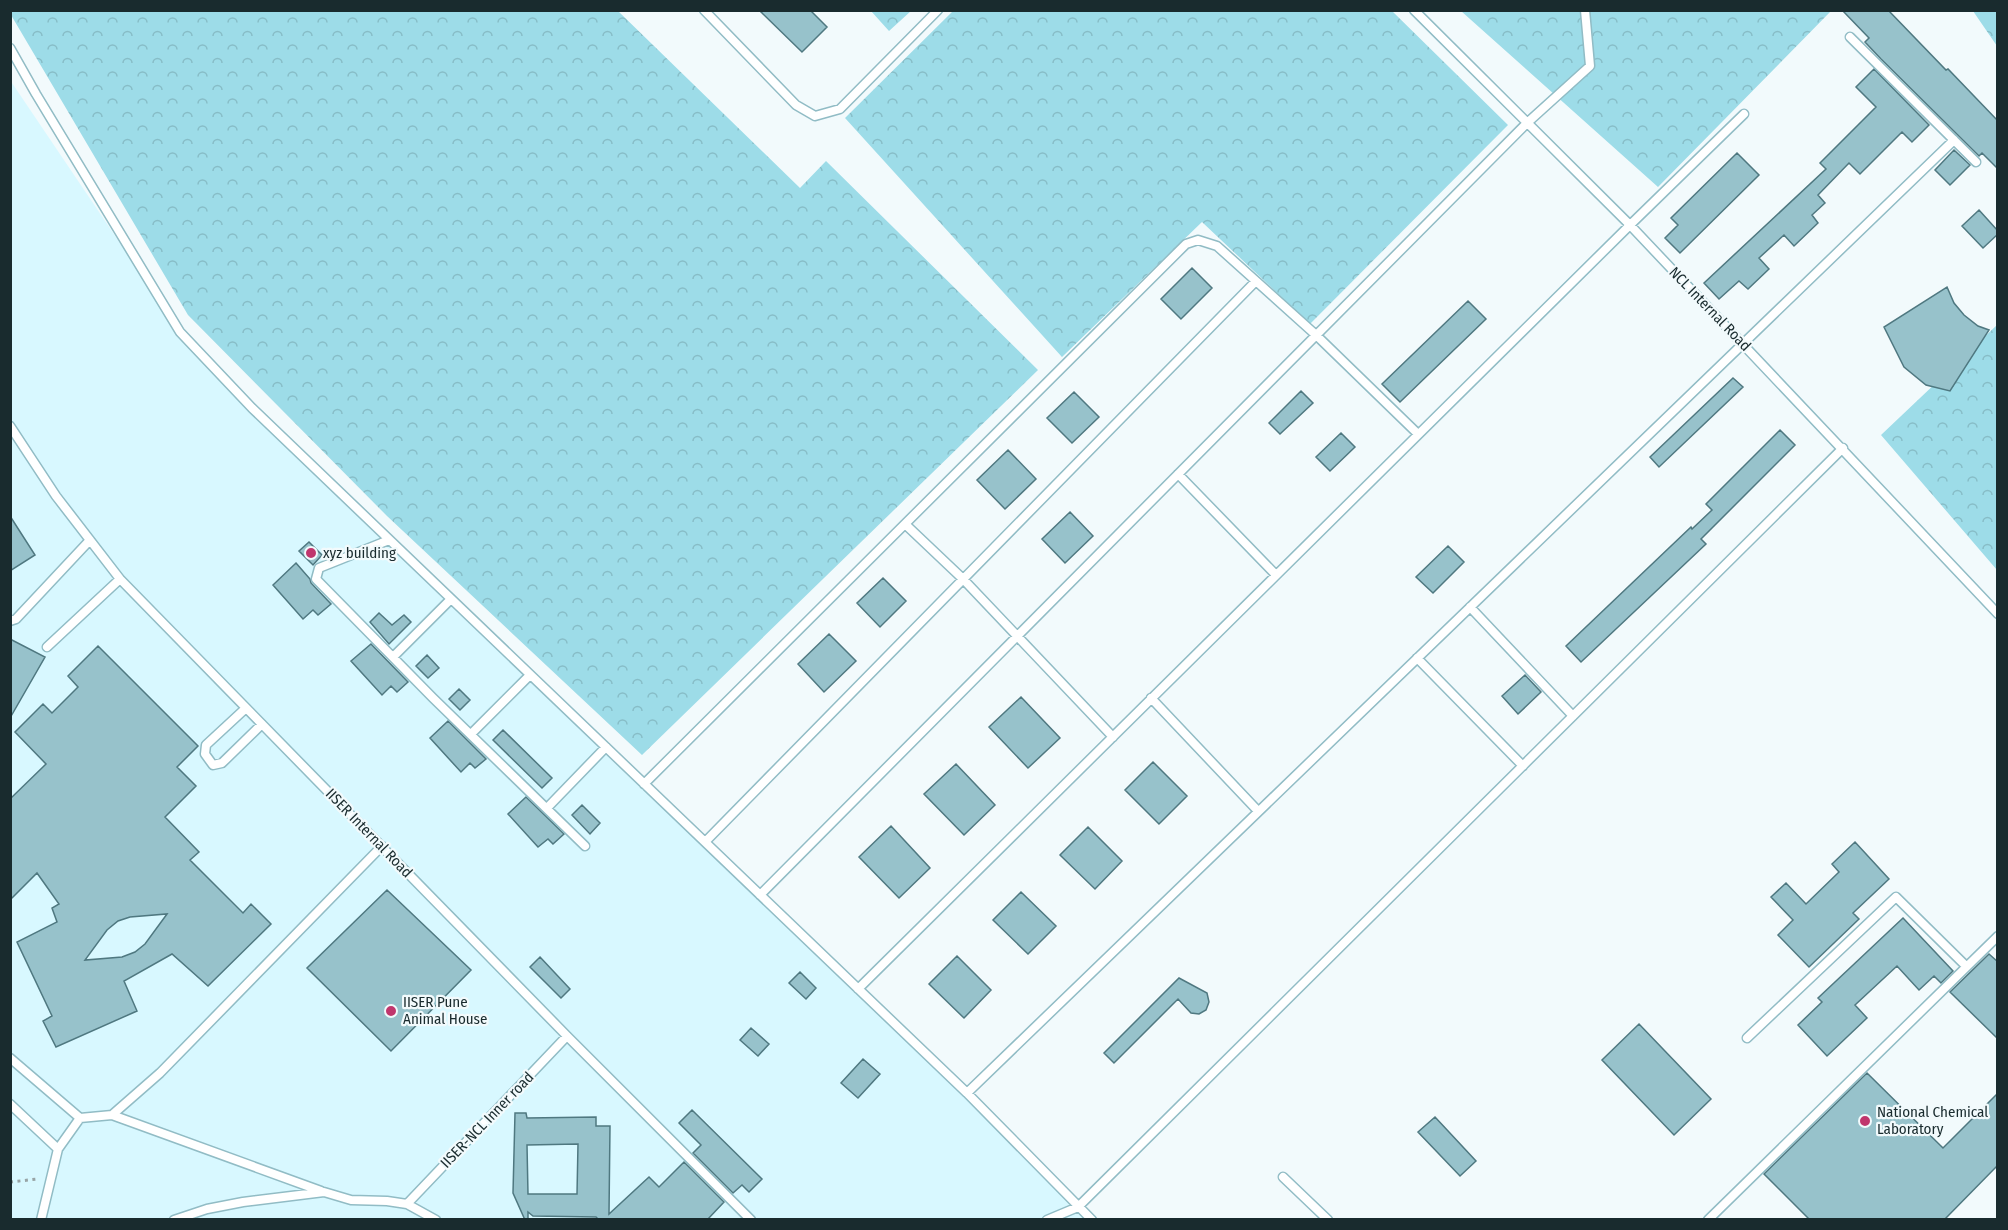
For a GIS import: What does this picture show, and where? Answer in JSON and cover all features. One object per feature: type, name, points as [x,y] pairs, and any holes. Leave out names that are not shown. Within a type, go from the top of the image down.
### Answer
[{"type":"lane","points":[[704,10],[796,105],[815,116],[840,109],[938,10]]},
{"type":"lane","name":"NCL Internal Road","points":[[1414,10],[1630,225],[1998,614]]},
{"type":"lane","points":[[760,895],[1527,123],[1590,66],[1586,10]]},
{"type":"lane","points":[[1850,37],[1976,162]]},
{"type":"lane","points":[[10,48],[180,332],[252,408],[967,1093],[1092,1220]]},
{"type":"lane","points":[[858,989],[1744,114]]},
{"type":"lane","points":[[967,1093],[1954,140]]},
{"type":"lane","points":[[644,784],[1186,244],[1198,240],[1216,246],[1316,335],[1418,434]]},
{"type":"lane","points":[[705,842],[1256,281]]},
{"type":"lane","name":"IISER Internal Road","points":[[10,426],[56,496],[120,579],[567,1036],[751,1220]]},
{"type":"lane","points":[[1047,1220],[1078,1207],[1843,448]]},
{"type":"lane","points":[[1178,474],[1276,575]]},
{"type":"lane","points":[[905,524],[963,579],[1113,737]]},
{"type":"lane","points":[[10,621],[16,619],[90,540]]},
{"type":"lane","points":[[389,540],[319,568],[316,579],[585,846]]},
{"type":"lane","points":[[47,646],[120,579]]},
{"type":"lane","points":[[393,657],[451,599]]},
{"type":"lane","points":[[1470,607],[1573,716]]},
{"type":"lane","points":[[1417,658],[1523,766]]},
{"type":"lane","points":[[471,734],[530,675]]},
{"type":"lane","points":[[1151,698],[1258,811]]},
{"type":"lane","points":[[246,708],[206,745],[205,754],[213,765],[222,763],[262,724]]},
{"type":"lane","points":[[547,808],[606,747]]},
{"type":"lane","points":[[112,1115],[160,1073],[382,846]]},
{"type":"lane","points":[[1747,1038],[1896,897],[1966,966]]},
{"type":"lane","points":[[1708,1220],[1966,966],[1995,943]]},
{"type":"lane","name":"IISER-NCL Inner road","points":[[407,1204],[567,1036]]},
{"type":"lane","points":[[10,1058],[80,1118],[112,1115],[324,1192],[351,1200],[407,1204],[436,1220]]},
{"type":"lane","points":[[10,1104],[58,1149]]},
{"type":"lane","points":[[41,1220],[58,1149],[80,1118]]},
{"type":"lane","points":[[1283,1177],[1328,1220]]},
{"type":"lane","points":[[174,1220],[225,1206],[324,1192]]},
{"type":"path","points":[[10,1182],[52,1177]]},
{"type":"shaded area","points":[[10,80],[180,332],[967,1093],[1090,1219],[11,1219]]},
{"type":"green space","points":[[1391,10],[1508,125],[1310,324],[1202,222],[1062,357],[845,118],[953,11]]},
{"type":"green space","points":[[10,11],[618,11],[800,188],[826,161],[1038,370],[642,755],[387,516],[188,315]]},
{"type":"green space","points":[[871,11],[911,11],[889,31]]},
{"type":"green space","points":[[1461,11],[1831,11],[1658,187]]},
{"type":"green space","points":[[1973,11],[1997,11],[1997,46]]},
{"type":"green space","points":[[1997,325],[1997,570],[1881,435]]},
{"type":"building","points":[[759,10],[810,10],[827,27],[802,52]]},
{"type":"building","points":[[1842,10],[1888,10],[1946,70],[1948,69],[1998,121],[1998,169],[1982,153],[1979,156],[1881,59],[1865,42],[1869,38]]},
{"type":"building","points":[[1874,69],[1929,125],[1912,142],[1902,132],[1860,174],[1849,163],[1818,195],[1825,203],[1812,215],[1818,223],[1794,246],[1784,235],[1759,258],[1769,269],[1748,289],[1739,281],[1719,299],[1704,283],[1826,169],[1820,163],[1876,107],[1856,87]]},
{"type":"building","points":[[1954,150],[1970,165],[1950,185],[1935,170]]},
{"type":"building","points":[[1737,153],[1759,175],[1680,253],[1665,238],[1678,225],[1671,218]]},
{"type":"building","points":[[1979,210],[1998,231],[1998,234],[1983,248],[1962,226]]},
{"type":"building","points":[[1192,268],[1212,288],[1181,319],[1161,299]]},
{"type":"building","points":[[1947,287],[1954,303],[1964,315],[1978,326],[1989,330],[1950,391],[1926,385],[1904,367],[1884,327]]},
{"type":"building","points":[[1468,301],[1486,319],[1400,402],[1382,384]]},
{"type":"building","points":[[1733,378],[1743,387],[1659,467],[1650,457]]},
{"type":"building","points":[[1301,391],[1313,403],[1280,434],[1269,423]]},
{"type":"building","points":[[1074,392],[1099,417],[1072,443],[1047,418]]},
{"type":"building","points":[[1780,430],[1795,445],[1701,539],[1706,544],[1581,662],[1566,646],[1691,527],[1692,529],[1712,510],[1706,504]]},
{"type":"building","points":[[1341,433],[1355,447],[1330,471],[1316,457]]},
{"type":"building","points":[[1008,450],[1036,479],[1005,509],[977,480]]},
{"type":"building","points":[[1070,512],[1093,536],[1065,563],[1042,539]]},
{"type":"building","points":[[10,516],[35,555],[10,571]]},
{"type":"building","name":"xyz building","points":[[309,542],[322,555],[313,565],[299,551]]},
{"type":"building","points":[[1448,546],[1464,562],[1433,593],[1416,577]]},
{"type":"building","points":[[296,563],[331,604],[318,615],[313,610],[303,619],[273,585]]},
{"type":"building","points":[[883,578],[906,601],[880,627],[857,603]]},
{"type":"building","points":[[379,613],[392,625],[404,615],[411,622],[389,644],[370,622]]},
{"type":"building","points":[[829,634],[856,661],[824,692],[798,664]]},
{"type":"building","points":[[10,639],[45,657],[10,718]]},
{"type":"building","points":[[371,644],[408,682],[397,692],[391,686],[382,695],[351,661]]},
{"type":"building","points":[[98,646],[198,746],[177,767],[196,786],[165,817],[199,852],[190,860],[243,913],[251,904],[271,924],[208,986],[172,954],[124,981],[137,1011],[56,1047],[43,1021],[52,1016],[17,942],[57,922],[52,908],[59,904],[37,873],[10,900],[10,799],[46,764],[15,732],[43,704],[52,713],[78,687],[68,676]],"holes":[[[167,914],[145,944],[135,952],[122,957],[85,960],[107,930],[118,921],[130,917]]]},
{"type":"building","points":[[427,655],[439,668],[428,678],[416,666]]},
{"type":"building","points":[[1525,675],[1541,692],[1518,714],[1502,696]]},
{"type":"building","points":[[459,689],[470,700],[460,710],[449,699]]},
{"type":"building","points":[[1021,697],[1060,738],[1028,768],[989,727]]},
{"type":"building","points":[[448,721],[486,759],[475,768],[470,763],[461,772],[430,738]]},
{"type":"building","points":[[503,730],[552,778],[542,788],[493,740]]},
{"type":"building","points":[[1153,762],[1187,796],[1159,824],[1125,790]]},
{"type":"building","points":[[956,764],[995,805],[964,835],[924,794]]},
{"type":"building","points":[[526,797],[564,834],[553,844],[548,839],[538,847],[508,814]]},
{"type":"building","points":[[582,805],[600,823],[590,834],[572,815]]},
{"type":"building","points":[[891,826],[930,868],[899,898],[859,857]]},
{"type":"building","points":[[1088,827],[1122,861],[1095,889],[1060,855]]},
{"type":"building","points":[[1855,842],[1889,879],[1853,913],[1859,919],[1809,967],[1778,935],[1793,920],[1771,897],[1786,883],[1806,904],[1839,872],[1832,864]]},
{"type":"building","name":"IISER Pune Animal House","points":[[387,890],[471,970],[391,1051],[307,968]]},
{"type":"building","points":[[1021,892],[1056,926],[1028,954],[993,920]]},
{"type":"building","points":[[1903,918],[1953,971],[1941,983],[1934,976],[1919,990],[1897,966],[1855,1005],[1867,1018],[1827,1056],[1798,1025],[1822,1002],[1818,998]]},
{"type":"building","points":[[1989,954],[1998,962],[1998,1039],[1950,992]]},
{"type":"building","points":[[957,956],[991,990],[964,1018],[929,984]]},
{"type":"building","points":[[540,957],[570,989],[561,998],[530,967]]},
{"type":"building","points":[[800,972],[816,988],[806,999],[789,983]]},
{"type":"building","points":[[1179,978],[1207,993],[1209,1002],[1206,1010],[1199,1014],[1191,1013],[1178,999],[1114,1063],[1104,1053]]},
{"type":"building","points":[[1639,1024],[1711,1099],[1674,1135],[1602,1060]]},
{"type":"building","points":[[751,1028],[769,1044],[758,1056],[740,1040]]},
{"type":"building","points":[[863,1059],[880,1074],[858,1098],[841,1083]]},
{"type":"building","name":"National Chemical Laboratory","points":[[1867,1073],[1943,1148],[1998,1093],[1998,1165],[1944,1220],[1810,1220],[1764,1174]]},
{"type":"building","points":[[692,1110],[762,1179],[749,1192],[742,1185],[733,1193],[693,1153],[701,1145],[679,1123]]},
{"type":"building","points":[[515,1113],[526,1113],[527,1118],[596,1117],[596,1126],[610,1126],[609,1214],[649,1177],[659,1187],[684,1162],[724,1202],[707,1220],[599,1220],[596,1217],[533,1216],[528,1212],[528,1220],[525,1220],[513,1193]],"holes":[[[578,1144],[577,1194],[528,1194],[527,1145]]]},
{"type":"building","points":[[1435,1117],[1476,1161],[1460,1176],[1418,1132]]},
{"type":"place","name":"xyz building","points":[[311,553]]},
{"type":"place","name":"IISER Pune Animal House","points":[[391,1011]]},
{"type":"place","name":"National Chemical Laboratory","points":[[1865,1121]]}]
